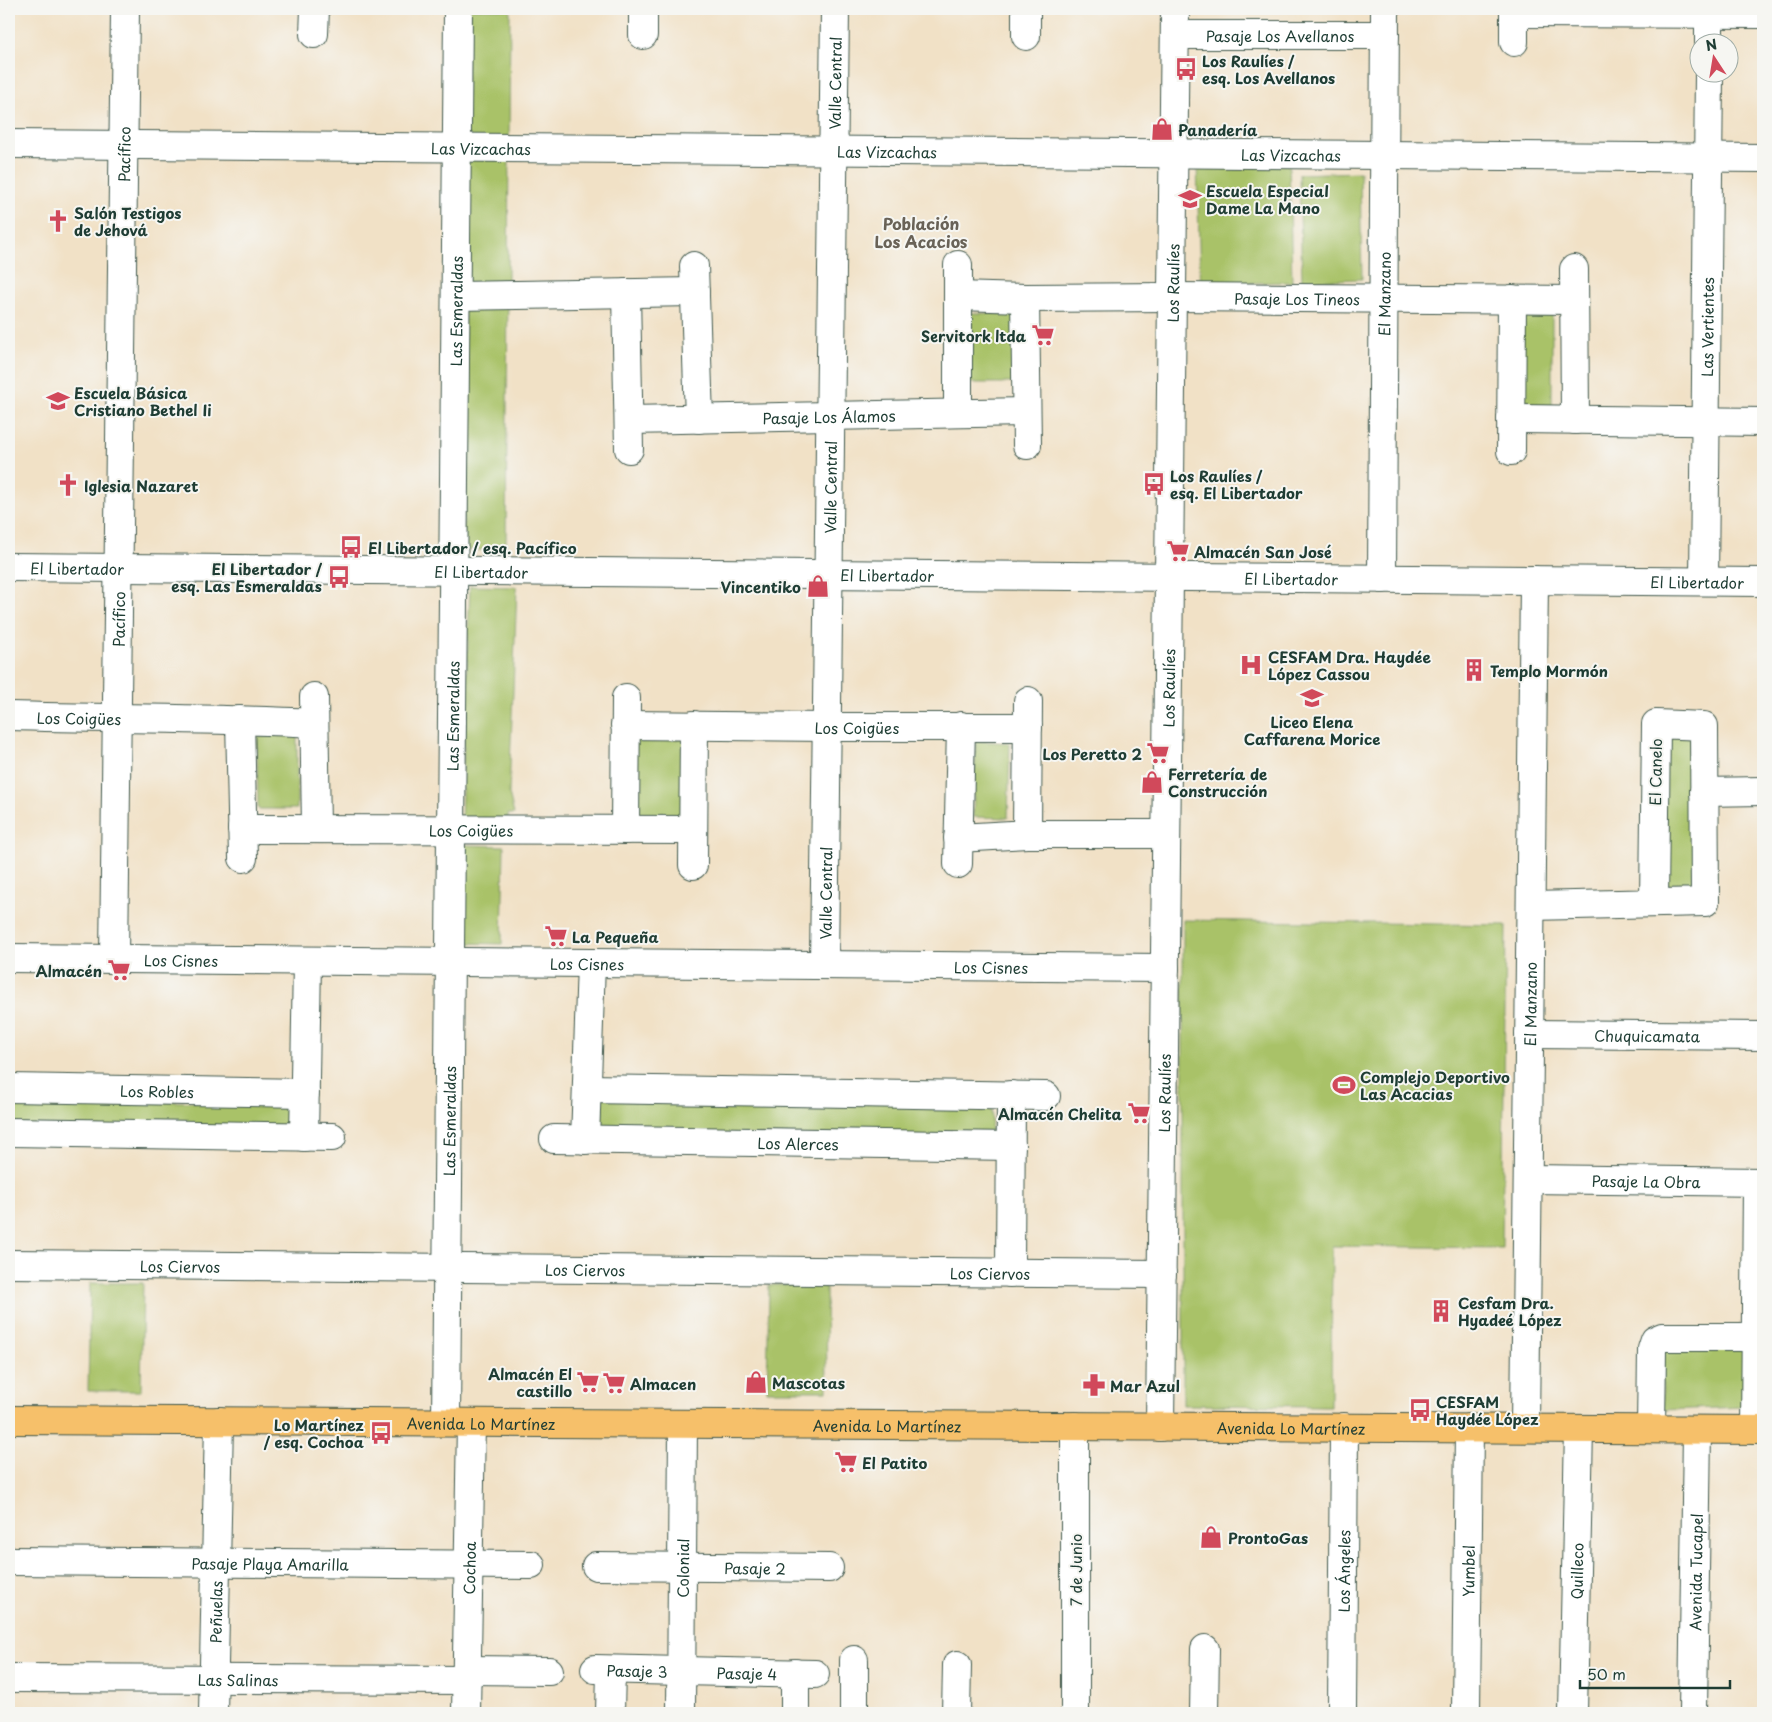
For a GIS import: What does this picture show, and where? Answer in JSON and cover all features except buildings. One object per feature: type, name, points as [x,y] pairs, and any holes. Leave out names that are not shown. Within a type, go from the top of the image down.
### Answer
[{"type":"main road","name":"Avenida Lo Martínez","points":[[9,1420],[1759,1430]]},
{"type":"street","name":"Pacífico","points":[[114,959],[125,9]]},
{"type":"street","name":"Las Esmeraldas","points":[[458,9],[448,1268],[459,1422]]},
{"type":"street","name":"Valle Central","points":[[824,965],[835,9]]},
{"type":"street","points":[[1026,9],[1026,36]]},
{"type":"street","points":[[1514,42],[1514,11],[1709,11],[1763,14]]},
{"type":"street","points":[[1709,11],[1709,32]]},
{"type":"street","name":"Pasaje Los Avellanos","points":[[1175,22],[1385,22]]},
{"type":"street","name":"Los Raulíes","points":[[1160,1427],[1175,22]]},
{"type":"street","name":"El Manzano","points":[[1382,579],[1385,22]]},
{"type":"street","name":"Las Vertientes","points":[[1704,581],[1709,82]]},
{"type":"street","name":"Las Vizcachas","points":[[9,144],[1173,155],[1763,158]]},
{"type":"street","points":[[958,265],[958,413]]},
{"type":"street","points":[[1574,269],[1575,420]]},
{"type":"street","points":[[456,296],[626,293],[694,279],[698,419]]},
{"type":"street","points":[[626,293],[629,449]]},
{"type":"street","points":[[958,296],[1025,298],[1171,297]]},
{"type":"street","name":"Pasaje Los Tineos","points":[[1171,297],[1574,300]]},
{"type":"street","points":[[1025,298],[1027,445]]},
{"type":"street","points":[[1511,451],[1512,299]]},
{"type":"street","name":"Pasaje Los Álamos","points":[[628,420],[1026,412]]},
{"type":"street","points":[[1511,419],[1763,422]]},
{"type":"street","name":"El Libertador","points":[[9,567],[1763,582]]},
{"type":"street","name":"El Manzano","points":[[1525,1428],[1534,580]]},
{"type":"street","name":"Los Coigües","points":[[9,716],[240,720],[314,710],[316,829]]},
{"type":"street","name":"Los Coigües","points":[[625,830],[626,711],[694,724],[827,727],[961,726],[1028,714],[1026,834]]},
{"type":"street","points":[[240,720],[243,858]]},
{"type":"street","points":[[693,865],[694,724]]},
{"type":"street","name":"El Canelo","points":[[1531,906],[1704,902],[1704,726],[1656,724],[1654,903]]},
{"type":"street","points":[[961,726],[958,851],[1026,834],[1166,834]]},
{"type":"street","points":[[1704,792],[1763,791]]},
{"type":"street","name":"Los Coigües","points":[[242,829],[693,830]]},
{"type":"street","name":"Los Cisnes","points":[[9,958],[1164,968]]},
{"type":"street","points":[[304,1137],[307,961]]},
{"type":"street","points":[[585,1140],[591,963]]},
{"type":"street","name":"Chuquicamata","points":[[1529,1034],[1763,1036]]},
{"type":"street","name":"Los Robles","points":[[9,1088],[305,1093]]},
{"type":"street","points":[[587,1089],[1046,1096]]},
{"type":"street","points":[[1010,1273],[1011,1095]]},
{"type":"street","points":[[9,1132],[332,1137]]},
{"type":"street","name":"Los Alerces","points":[[554,1139],[1011,1146]]},
{"type":"street","name":"Pasaje La Obra","points":[[1528,1179],[1760,1182]]},
{"type":"street","points":[[1759,1430],[1756,1337],[1760,1182]]},
{"type":"street","name":"Los Ciervos","points":[[9,1264],[1162,1274]]},
{"type":"street","points":[[1651,1429],[1652,1349],[1655,1340],[1662,1337],[1756,1337]]},
{"type":"street","name":"Peñuelas","points":[[213,1713],[219,1421]]},
{"type":"street","name":"Cochoa","points":[[459,1422],[468,1565],[466,1713]]},
{"type":"street","name":"Colonial","points":[[681,1713],[683,1424]]},
{"type":"street","name":"7 de Junio","points":[[1075,1426],[1075,1713]]},
{"type":"street","name":"Los Ángeles","points":[[1342,1713],[1344,1428]]},
{"type":"street","name":"Yumbel","points":[[1466,1713],[1469,1428]]},
{"type":"street","name":"Quilleco","points":[[1573,1713],[1578,1429]]},
{"type":"street","name":"Avenida Tucapel","points":[[1693,1713],[1696,1430]]},
{"type":"street","name":"Pasaje Playa Amarilla","points":[[9,1560],[531,1565]]},
{"type":"street","name":"Pasaje 2","points":[[596,1566],[828,1568]]},
{"type":"street","points":[[1204,1713],[1205,1648]]},
{"type":"street","points":[[854,1660],[854,1713]]},
{"type":"street","points":[[956,1665],[956,1713]]},
{"type":"street","name":"Pasaje 3","points":[[610,1713],[603,1669],[681,1671]]},
{"type":"street","name":"Las Salinas","points":[[9,1678],[214,1679],[467,1675],[549,1671]]},
{"type":"street","name":"Pasaje 4","points":[[681,1671],[805,1673],[795,1713]]},
{"type":"green space","points":[[467,9],[510,9],[506,550],[463,550]]},
{"type":"green space","points":[[1289,160],[1292,282],[1200,284],[1197,162]]},
{"type":"green space","points":[[1360,172],[1362,279],[1302,281],[1299,174]]},
{"type":"green space","points":[[970,313],[1015,314],[1014,383],[968,383]]},
{"type":"green space","points":[[1522,314],[1552,314],[1552,406],[1523,406]]},
{"type":"green space","points":[[470,586],[517,587],[509,794],[514,814],[508,814],[508,823],[461,821]]},
{"type":"green space","points":[[1656,724],[1704,726],[1705,902],[1654,903]]},
{"type":"green space","points":[[297,735],[297,809],[258,809],[257,736]]},
{"type":"green space","points":[[634,739],[685,739],[687,824],[634,823]]},
{"type":"green space","points":[[976,741],[1010,743],[1008,818],[973,817]]},
{"type":"green space","points":[[464,845],[504,846],[502,944],[462,943]]},
{"type":"green space","name":"Complejo Deportivo Las Acacias","points":[[1183,920],[1506,925],[1502,1248],[1332,1246],[1331,1406],[1183,1405]]},
{"type":"green space","points":[[597,1097],[992,1101],[991,1139],[596,1132]]},
{"type":"green space","points":[[9,1100],[292,1103],[295,1129],[9,1127]]},
{"type":"green space","points":[[90,1283],[143,1283],[141,1391],[88,1391]]},
{"type":"green space","points":[[769,1285],[826,1285],[827,1391],[767,1391]]},
{"type":"green space","points":[[1744,1346],[1746,1407],[1663,1410],[1661,1348]]},
{"type":"place","name":"Los Raulíes / esq. Los Avellanos","points":[[1186,69]]},
{"type":"place","name":"Panadería","points":[[1162,129]]},
{"type":"place","name":"Escuela Especial Dame La Mano","points":[[1190,199]]},
{"type":"place","name":"Salón Testigos de Jehová","points":[[58,221]]},
{"type":"place","name":"Servitork ltda","points":[[1043,335]]},
{"type":"place","name":"Escuela Básica Cristiano Bethel Ii","points":[[58,401]]},
{"type":"place","name":"Los Raulíes / esq. El Libertador","points":[[1154,484]]},
{"type":"place","name":"Iglesia Nazaret","points":[[68,485]]},
{"type":"place","name":"El Libertador / esq. Pacífico","points":[[351,547]]},
{"type":"place","name":"Almacén San José","points":[[1178,551]]},
{"type":"place","name":"El Libertador / esq. Las Esmeraldas","points":[[339,577]]},
{"type":"place","name":"Vincentiko","points":[[818,586]]},
{"type":"place","name":"CESFAM Dra. Haydée López Cassou","points":[[1251,665]]},
{"type":"place","name":"Templo Mormón","points":[[1474,670]]},
{"type":"place","name":"Liceo Elena Caffarena Morice","points":[[1312,698]]},
{"type":"place","name":"Los Peretto 2","points":[[1158,753]]},
{"type":"place","name":"Ferretería de Construcción","points":[[1152,782]]},
{"type":"place","name":"La Pequeña","points":[[556,936]]},
{"type":"place","name":"Almacén","points":[[119,970]]},
{"type":"place","name":"Complejo Deportivo Las Acacias","points":[[1344,1085]]},
{"type":"place","name":"Almacén Chelita","points":[[1139,1113]]},
{"type":"place","name":"Cesfam Dra. Hyadeé López","points":[[1441,1311]]},
{"type":"place","name":"Almacén El castillo","points":[[588,1382]]},
{"type":"place","name":"Mascotas","points":[[756,1382]]},
{"type":"place","name":"Almacen","points":[[614,1383]]},
{"type":"place","name":"Mar Azul","points":[[1094,1385]]},
{"type":"place","name":"CESFAM Haydée López","points":[[1420,1410]]},
{"type":"place","name":"Lo Martínez / esq. Cochoa","points":[[381,1433]]},
{"type":"place","name":"El Patito","points":[[846,1462]]},
{"type":"place","name":"ProntoGas","points":[[1211,1537]]},
{"type":"district","name":"Población Los Acacios","points":[[921,232]]}]
